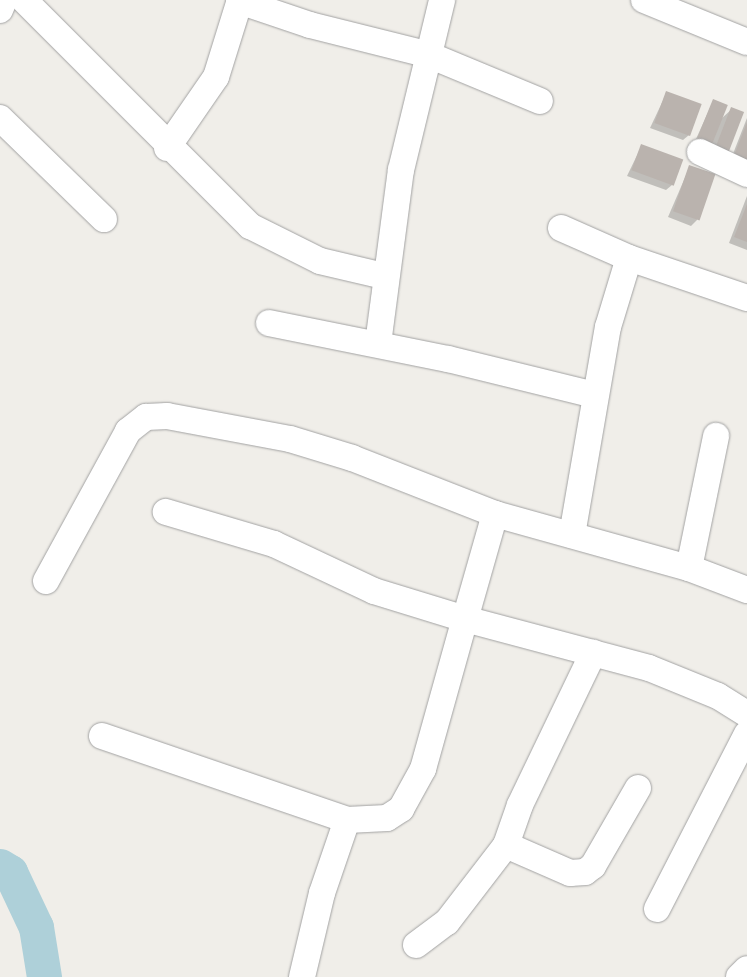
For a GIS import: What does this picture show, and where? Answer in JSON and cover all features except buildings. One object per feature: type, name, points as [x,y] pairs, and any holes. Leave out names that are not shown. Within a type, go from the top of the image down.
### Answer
[{"type":"street","points":[[0,10],[4,0]]},
{"type":"street","points":[[24,0],[114,87],[166,148],[250,226],[320,261],[384,276]]},
{"type":"street","points":[[378,344],[384,276],[401,170],[442,0]]},
{"type":"street","points":[[644,0],[747,41]]},
{"type":"street","points":[[166,148],[216,77],[240,1],[310,25],[429,55],[540,101]]},
{"type":"street","points":[[0,118],[104,219]]},
{"type":"street","points":[[700,152],[747,174]]},
{"type":"street","points":[[561,228],[629,258],[747,298]]},
{"type":"street","points":[[572,535],[608,327],[629,258]]},
{"type":"street","points":[[269,324],[378,344],[595,396]]},
{"type":"street","points":[[46,581],[128,431],[146,417],[167,416],[290,439],[352,458],[495,514],[689,568],[747,590]]},
{"type":"street","points":[[689,568],[716,436]]},
{"type":"street","points":[[166,512],[274,544],[374,591],[465,619],[593,653],[686,682],[747,714]]},
{"type":"street","points":[[102,736],[347,820],[387,818],[410,797],[495,514]]},
{"type":"street","points":[[416,945],[447,922],[506,845],[520,805],[593,653]]},
{"type":"street","points":[[657,909],[747,734]]},
{"type":"street","points":[[506,845],[570,873],[585,872],[593,866],[638,788]]},
{"type":"street","points":[[302,977],[322,893],[347,820]]},
{"type":"street","points":[[739,977],[747,968]]},
{"type":"waterway","points":[[0,866],[10,872],[36,927],[44,977]]}]
